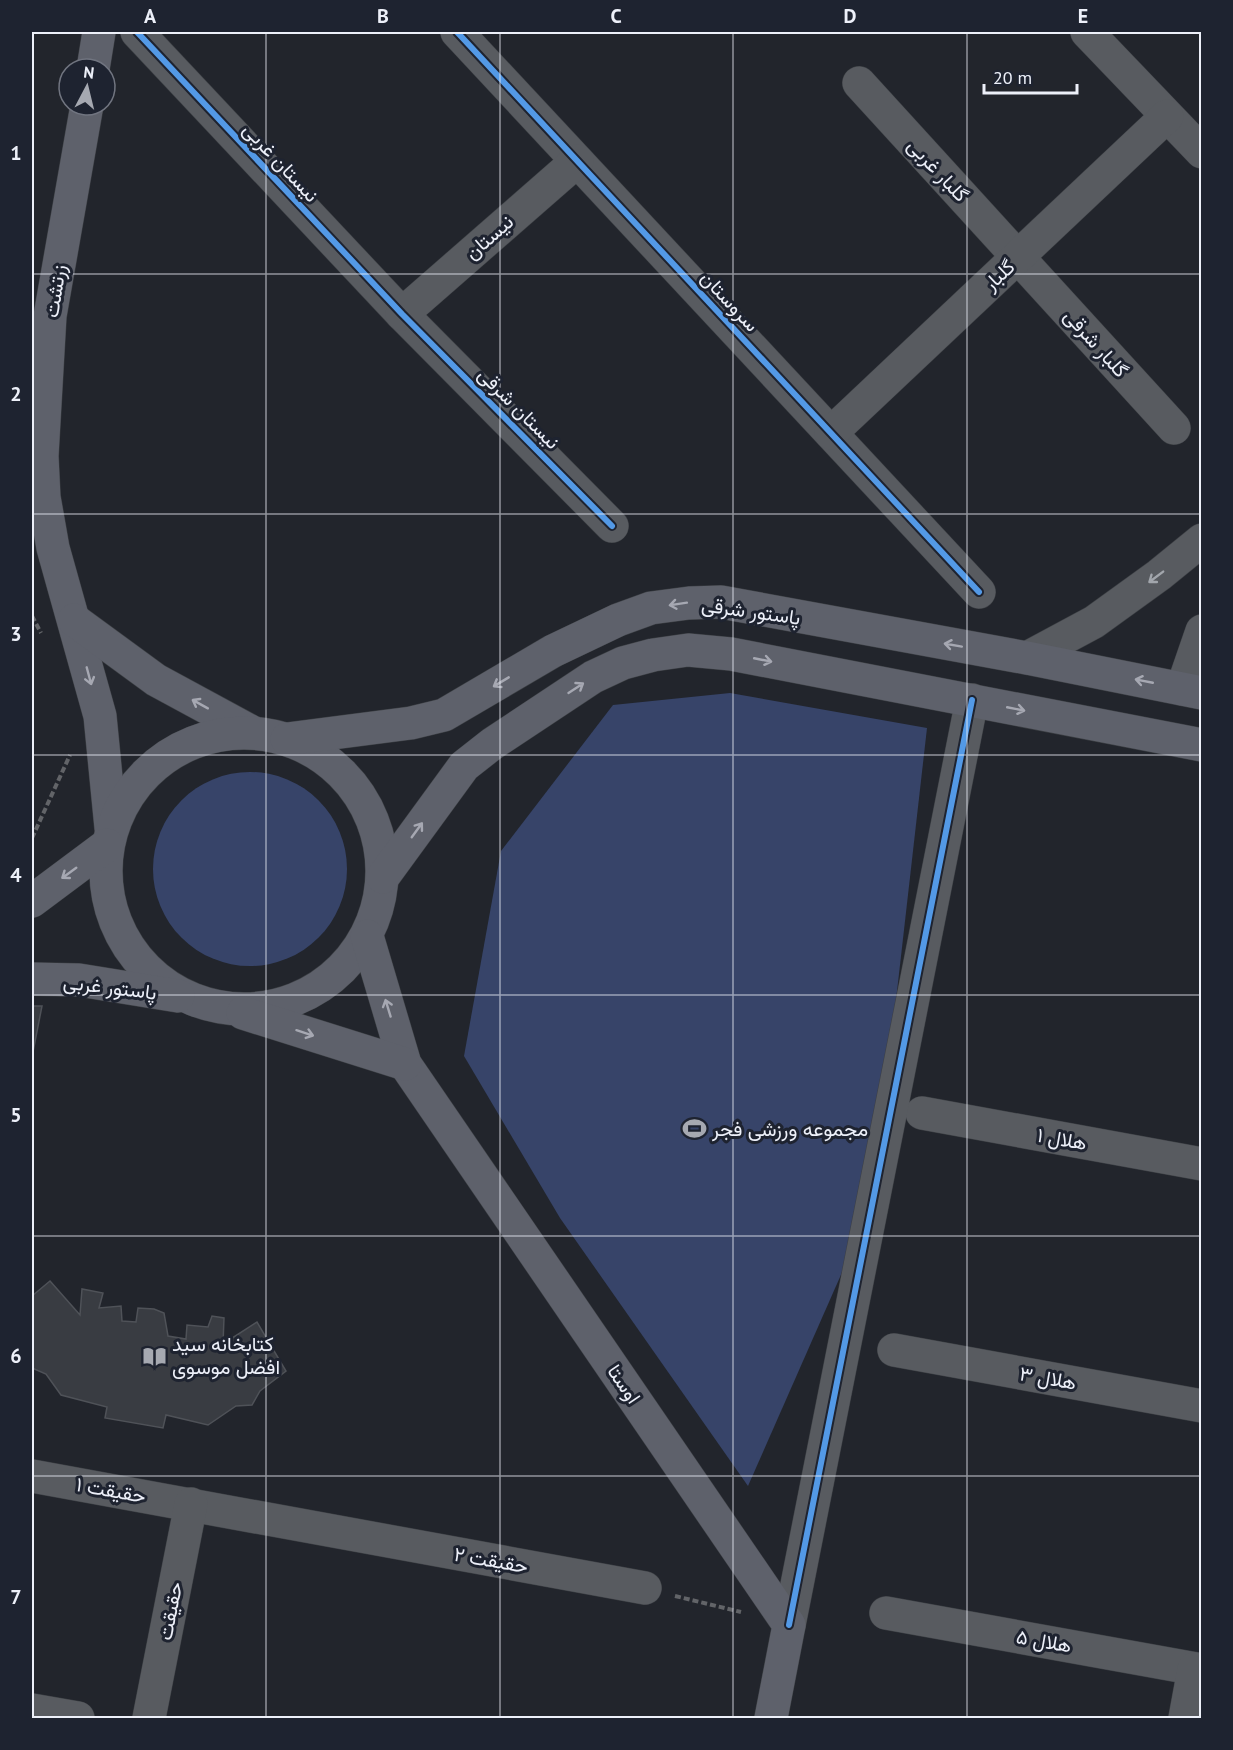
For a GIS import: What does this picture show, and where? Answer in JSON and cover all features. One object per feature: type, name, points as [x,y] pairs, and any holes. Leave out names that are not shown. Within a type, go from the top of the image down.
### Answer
[{"type":"main road","points":[[95,57],[99,32]]},
{"type":"main road","name":"زرتشت","points":[[84,117],[42,296],[40,350],[42,456],[44,497],[53,548],[100,716],[109,836]]},
{"type":"main road","name":"پاستور شرقی","points":[[287,739],[411,723],[444,715],[581,636],[651,608],[689,603],[722,602],[1192,691]]},
{"type":"main road","points":[[74,620],[156,680],[252,732]]},
{"type":"main road","points":[[383,877],[464,766],[500,738],[593,677],[623,663],[653,655],[688,650],[731,654],[1202,745]]},
{"type":"main road","points":[[1163,737],[1192,691]]},
{"type":"main road","points":[[229,1009],[270,1007],[309,993],[342,969],[367,936],[378,908],[383,877],[378,833],[359,792],[327,760],[287,739],[252,732],[215,735],[181,747],[151,768],[127,795],[109,836],[105,882],[113,918],[131,951],[156,978],[188,997],[405,1064]]},
{"type":"main road","points":[[32,901],[109,836]]},
{"type":"main road","name":"اوستا","points":[[367,936],[405,1064],[789,1625]]},
{"type":"main road","name":"پاستور غربی","points":[[32,979],[79,980],[188,997]]},
{"type":"main road","points":[[771,1719],[789,1625]]},
{"type":"street","name":"نیستان غربی","points":[[137,32],[402,314]]},
{"type":"street","name":"سروستان","points":[[457,32],[979,592]]},
{"type":"street","points":[[1087,32],[1202,152]]},
{"type":"street","name":"گلبار غربی","points":[[859,83],[1018,257]]},
{"type":"street","name":"گلبار","points":[[831,433],[1167,116]]},
{"type":"street","name":"نیستان","points":[[402,314],[577,161]]},
{"type":"street","name":"گلبار شرقی","points":[[1018,257],[1174,428]]},
{"type":"street","name":"نیستان شرقی","points":[[402,314],[612,526]]},
{"type":"street","points":[[1027,658],[1094,622],[1159,575],[1202,540]]},
{"type":"street","points":[[1192,691],[1202,631]]},
{"type":"street","points":[[789,1625],[972,700]]},
{"type":"street","name":"هلال ۱","points":[[922,1113],[1202,1164]]},
{"type":"street","name":"هلال ۳","points":[[894,1350],[1202,1406]]},
{"type":"street","name":"حقیقت ۱","points":[[32,1476],[191,1504]]},
{"type":"street","name":"حقیقت ۲","points":[[191,1504],[645,1588]]},
{"type":"street","name":"حقیقت","points":[[149,1719],[191,1504]]},
{"type":"street","name":"هلال ۵","points":[[886,1613],[1198,1669]]},
{"type":"street","points":[[1185,1719],[1198,1669]]},
{"type":"street","points":[[32,1710],[78,1719]]},
{"type":"path","points":[[32,616],[42,635]]},
{"type":"path","points":[[32,838],[74,748]]},
{"type":"path","points":[[645,1588],[789,1625]]},
{"type":"shaded area","name":"مجموعه ورزشی فجر","points":[[730,693],[927,728],[873,1202],[748,1486],[560,1218],[464,1056],[501,851],[613,705]]},
{"type":"shaded area","points":[[250,772],[278,776],[296,784],[304,788],[325,808],[331,815],[343,841],[347,869],[343,897],[335,915],[331,923],[311,944],[304,950],[278,962],[250,966],[222,962],[204,954],[196,950],[175,930],[169,923],[157,897],[153,869],[157,841],[165,823],[169,815],[189,794],[196,788],[222,776]]},
{"type":"building","points":[[32,1006],[42,1006],[32,1057]]},
{"type":"building","name":"کتابخانه سید افضل موسوی","points":[[50,1281],[80,1315],[82,1289],[103,1293],[99,1308],[121,1306],[122,1321],[136,1322],[138,1308],[154,1309],[164,1313],[168,1336],[186,1339],[187,1325],[208,1327],[212,1316],[224,1318],[223,1344],[257,1322],[286,1371],[260,1391],[252,1405],[236,1406],[208,1425],[166,1415],[163,1428],[105,1418],[107,1407],[61,1395],[46,1374],[32,1368],[32,1296]]},
{"type":"cycle path","points":[[137,32],[402,314],[612,526]]},
{"type":"cycle path","points":[[457,32],[979,592]]},
{"type":"cycle path","points":[[789,1625],[972,700]]},
{"type":"place","name":"مجموعه ورزشی فجر","points":[[694,1129]]},
{"type":"place","name":"کتابخانه سید افضل موسوی","points":[[154,1356]]}]
